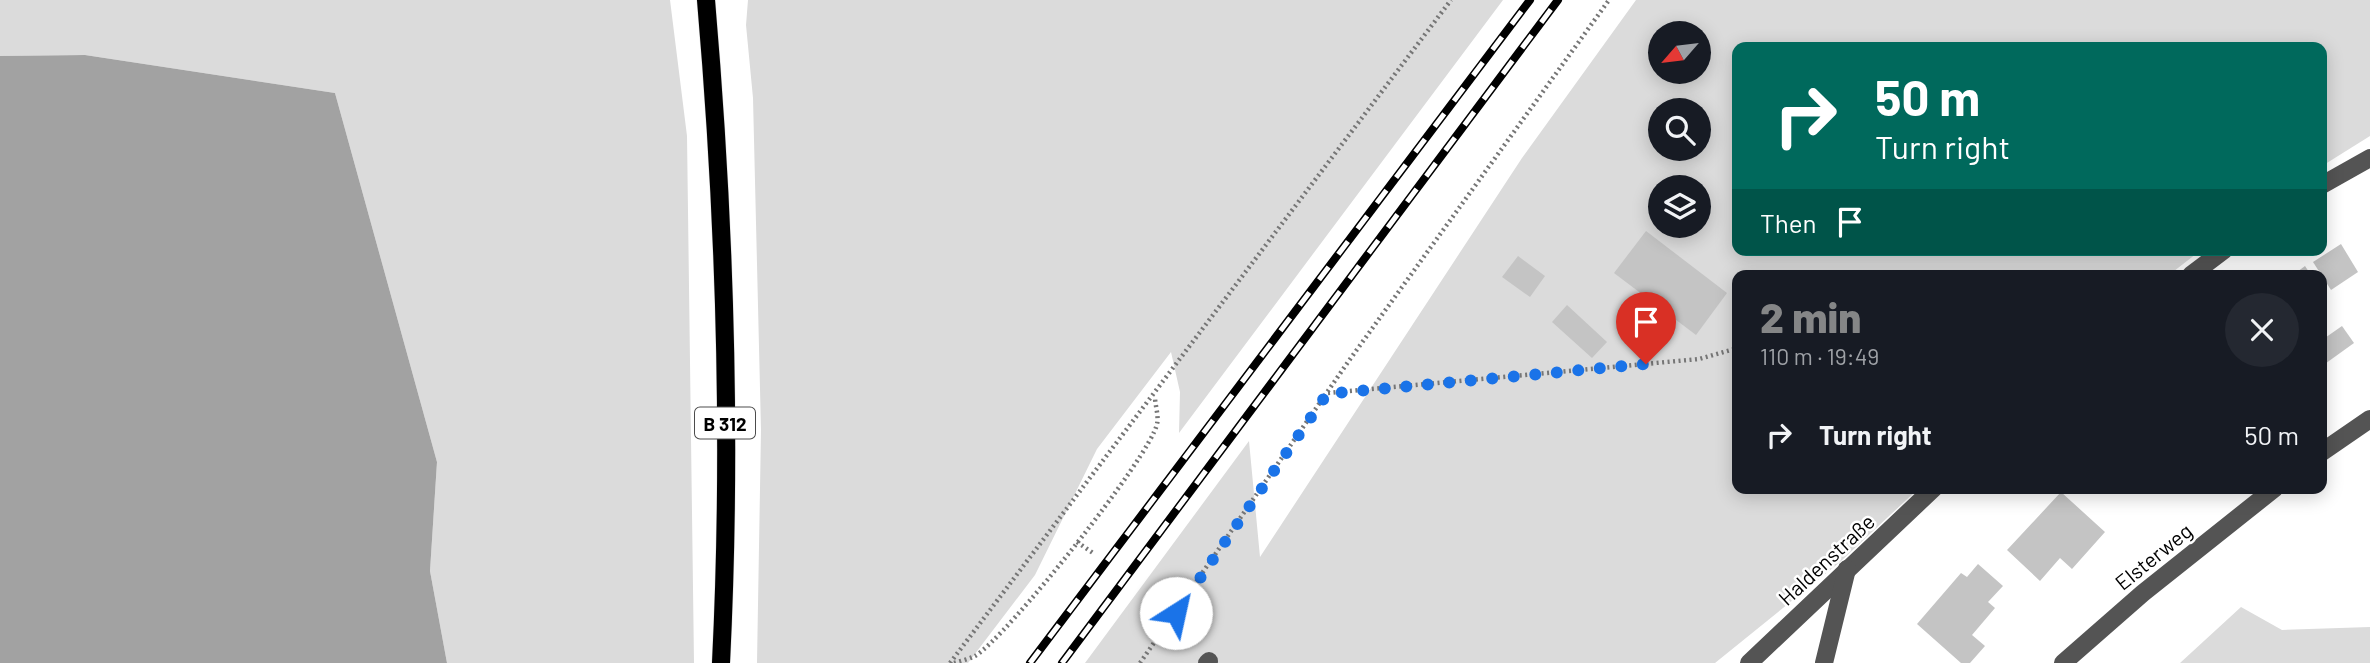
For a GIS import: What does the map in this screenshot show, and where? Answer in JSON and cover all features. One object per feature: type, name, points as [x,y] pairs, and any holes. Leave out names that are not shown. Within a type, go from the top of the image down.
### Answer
[{"type":"main road","name":"B 312","points":[[706,0],[724,321],[725,549],[721,663]]},
{"type":"street","points":[[2327,182],[2370,158]]},
{"type":"street","points":[[2198,270],[2216,256]]},
{"type":"street","points":[[2327,449],[2370,419]]},
{"type":"street","name":"Haldenstraße","points":[[1749,663],[1928,494]]},
{"type":"street","name":"Elsterweg","points":[[2063,663],[2143,593],[2267,494]]},
{"type":"street","points":[[1824,663],[1847,569]]},
{"type":"path","points":[[952,663],[1451,0]]},
{"type":"path","points":[[1140,663],[1327,394],[1609,0]]},
{"type":"path","points":[[1327,394],[1699,359],[1732,350]]},
{"type":"path","points":[[952,663],[975,656],[1018,612],[1077,542],[1139,458],[1157,424],[1154,396]]},
{"type":"path","points":[[1077,542],[1093,553]]},
{"type":"path","points":[[1149,593],[1200,632],[1208,662]]},
{"type":"shaded area","points":[[0,0],[670,0],[687,136],[694,663],[447,663],[430,571],[437,462],[335,93],[85,55],[0,56]]},
{"type":"shaded area","points":[[748,0],[1503,0],[1179,433],[1180,392],[1171,352],[1097,449],[1035,575],[968,663],[757,663],[761,430],[753,98],[746,25]]},
{"type":"shaded area","points":[[1636,0],[2370,0],[2370,136],[2327,163],[2327,42],[1732,42],[1732,256],[2193,256],[2175,270],[1732,270],[1732,494],[1913,494],[1840,562],[1715,663],[1085,663],[1249,441],[1260,557],[1522,158]]},
{"type":"shaded area","points":[[85,55],[335,93],[437,462],[430,571],[447,663],[0,663],[0,56]]},
{"type":"shaded area","points":[[2241,607],[2282,630],[2370,627],[2370,663],[2180,663]]},
{"type":"building","points":[[1646,231],[1648,238],[1655,238],[1727,293],[1696,335],[1614,273]]},
{"type":"building","points":[[2341,244],[2358,272],[2331,290],[2327,284],[2327,270],[2318,270],[2313,262],[2327,256],[2327,253]]},
{"type":"building","points":[[1518,256],[1545,276],[1530,297],[1502,277]]},
{"type":"building","points":[[1567,305],[1607,342],[1592,358],[1552,322]]},
{"type":"building","points":[[2342,326],[2354,343],[2327,362],[2327,336]]},
{"type":"building","points":[[2059,494],[2063,494],[2105,532],[2072,569],[2060,558],[2040,581],[2007,550]]},
{"type":"building","points":[[1978,564],[2003,586],[1988,602],[1995,608],[1972,635],[1985,646],[1970,663],[1961,663],[1917,624],[1961,573],[1967,577]]},
{"type":"railway","points":[[1030,663],[1530,0]]},
{"type":"railway","points":[[1062,663],[1558,0]]},
{"type":"route","points":[[1176,613],[1327,394],[1646,364]]}]
